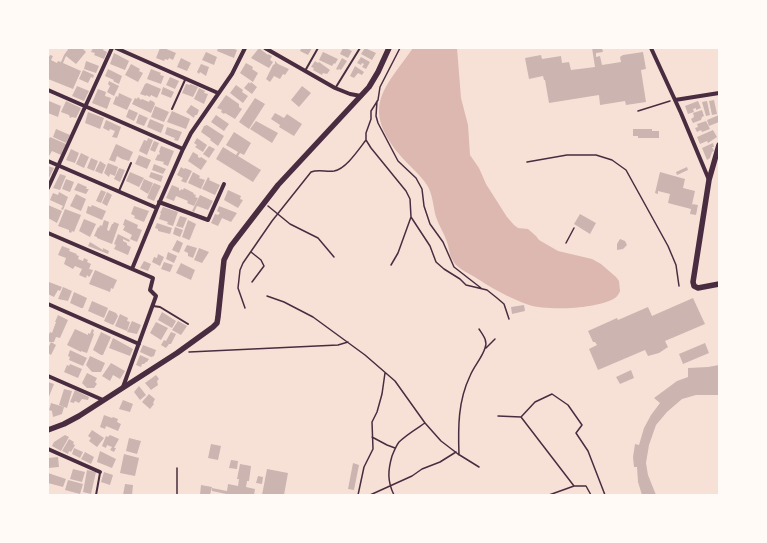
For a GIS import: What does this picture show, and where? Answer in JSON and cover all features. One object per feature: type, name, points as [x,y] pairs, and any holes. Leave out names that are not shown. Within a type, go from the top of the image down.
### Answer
[{"type":"street","points":[[48,188],[112,48]]},
{"type":"street","points":[[116,48],[218,93]]},
{"type":"street","points":[[132,269],[183,148],[191,133],[232,74],[245,48]]},
{"type":"street","points":[[265,48],[335,88],[350,94],[361,96]]},
{"type":"street","points":[[48,430],[75,418],[177,353],[205,334],[217,323],[222,272],[226,254],[278,185],[369,87],[389,48]]},
{"type":"street","points":[[651,48],[709,180]]},
{"type":"street","points":[[48,90],[183,148]]},
{"type":"street","points":[[675,100],[719,92]]},
{"type":"street","points":[[719,146],[709,180],[693,284],[698,288],[719,284]]},
{"type":"street","points":[[48,161],[157,208]]},
{"type":"street","points":[[159,202],[208,220],[224,184]]},
{"type":"street","points":[[48,233],[152,278],[150,290],[156,296],[154,306],[123,387]]},
{"type":"street","points":[[48,304],[139,344]]},
{"type":"street","points":[[48,376],[103,400]]},
{"type":"street","points":[[48,449],[100,472]]},
{"type":"lane","points":[[305,71],[318,48]]},
{"type":"lane","points":[[335,88],[360,48]]},
{"type":"lane","points":[[172,109],[186,79]]},
{"type":"lane","points":[[119,192],[131,163]]},
{"type":"lane","points":[[154,306],[160,307],[188,324]]},
{"type":"lane","points":[[96,495],[100,472]]},
{"type":"path","points":[[400,48],[382,81],[377,101],[376,116],[378,123],[398,161],[416,178],[422,189],[424,206],[430,224],[443,242],[454,267],[481,288]]},
{"type":"path","points":[[377,101],[371,111],[371,119],[366,133],[366,140],[406,191],[410,199],[411,217],[403,240],[391,265]]},
{"type":"path","points":[[638,111],[670,101]]},
{"type":"path","points":[[245,308],[238,288],[240,270],[278,214],[311,172],[334,171],[340,168],[356,153],[366,140]]},
{"type":"path","points":[[527,162],[567,155],[596,155],[612,160],[626,170],[668,246],[676,265],[679,286]]},
{"type":"path","points":[[264,203],[300,230],[318,238],[334,257]]},
{"type":"path","points":[[411,217],[430,246],[436,262],[466,285],[487,290],[504,304],[509,319]]},
{"type":"path","points":[[566,243],[574,228]]},
{"type":"path","points":[[251,252],[261,260],[264,266],[252,282]]},
{"type":"path","points":[[267,296],[284,302],[324,323],[365,355],[398,385],[425,424],[441,441],[459,455],[479,467]]},
{"type":"path","points":[[479,329],[485,337],[486,348]]},
{"type":"path","points":[[459,455],[459,413],[462,401],[470,376],[486,348],[495,339]]},
{"type":"path","points":[[177,353],[338,345],[348,342]]},
{"type":"path","points":[[358,495],[364,467],[373,449],[372,422],[377,412],[382,394],[385,373]]},
{"type":"path","points":[[498,416],[521,417],[535,402],[552,394],[568,404],[582,425],[576,433],[588,451],[605,495]]},
{"type":"path","points":[[521,417],[574,486]]},
{"type":"path","points":[[394,495],[390,486],[388,474],[389,465],[395,448],[399,442],[425,424]]},
{"type":"path","points":[[372,437],[395,448]]},
{"type":"path","points":[[370,495],[422,469],[440,462],[456,452]]},
{"type":"path","points":[[177,468],[177,495]]},
{"type":"path","points":[[549,495],[574,486],[586,486],[591,495]]},
{"type":"shaded area","points":[[413,48],[457,48],[461,98],[468,125],[470,155],[507,217],[518,228],[528,229],[539,240],[558,251],[592,259],[601,264],[619,281],[620,291],[616,297],[607,302],[585,307],[537,307],[500,292],[464,271],[453,262],[448,244],[436,217],[432,197],[427,185],[399,154],[388,138],[381,123],[379,111],[381,99],[386,87]]},
{"type":"building","points":[[69,48],[82,48],[86,52],[76,64],[66,56],[63,63],[81,71],[73,89],[48,79],[48,59],[50,55],[53,56],[51,60],[57,63],[58,61],[61,62]]},
{"type":"building","points":[[93,48],[104,48],[103,50],[107,52],[104,59],[94,55],[95,53],[91,52]]},
{"type":"building","points":[[160,48],[176,53],[173,60],[169,58],[168,60],[165,59],[164,61],[156,58]]},
{"type":"building","points":[[218,48],[232,48],[237,50],[234,58],[217,51]]},
{"type":"building","points":[[259,48],[268,55],[272,56],[270,60],[273,62],[269,68],[251,58]]},
{"type":"building","points":[[299,48],[312,48],[308,55],[300,51],[301,49]]},
{"type":"building","points":[[343,48],[352,51],[348,58],[340,54]]},
{"type":"building","points":[[365,48],[376,53],[372,60],[361,54]]},
{"type":"building","points":[[592,48],[602,48],[603,52],[596,53],[596,57],[600,56],[602,65],[621,62],[620,57],[623,55],[643,52],[646,69],[641,70],[646,102],[626,105],[625,101],[600,105],[599,95],[549,103],[543,76],[529,79],[525,58],[541,55],[542,59],[561,56],[562,63],[569,62],[571,70],[595,67]]},
{"type":"building","points":[[206,52],[217,57],[214,65],[202,60]]},
{"type":"building","points":[[323,52],[338,59],[335,64],[334,63],[332,66],[319,60]]},
{"type":"building","points":[[114,53],[129,61],[125,70],[110,64]]},
{"type":"building","points":[[361,57],[370,62],[366,69],[362,67],[364,64],[362,63],[361,65],[357,63]]},
{"type":"building","points":[[181,58],[191,63],[187,71],[177,67]]},
{"type":"building","points":[[342,58],[347,61],[341,70],[338,70],[336,69]]},
{"type":"building","points":[[86,61],[99,66],[96,73],[84,69]]},
{"type":"building","points":[[275,61],[289,69],[280,79],[274,76],[270,82],[266,79],[273,65],[275,64]]},
{"type":"building","points":[[315,61],[318,63],[319,62],[330,70],[327,74],[323,73],[322,75],[313,70],[314,68],[311,67]]},
{"type":"building","points":[[246,63],[253,67],[252,69],[258,73],[253,82],[240,73]]},
{"type":"building","points":[[131,64],[140,69],[139,71],[143,73],[138,82],[125,75]]},
{"type":"building","points":[[201,64],[209,67],[206,76],[200,72],[199,74],[197,72]]},
{"type":"building","points":[[355,66],[364,72],[362,75],[358,73],[354,78],[350,76]]},
{"type":"building","points":[[108,69],[122,76],[119,84],[105,76]]},
{"type":"building","points":[[151,69],[161,73],[160,75],[164,76],[161,84],[147,79]]},
{"type":"building","points":[[83,70],[94,75],[88,83],[79,79]]},
{"type":"building","points":[[170,77],[179,81],[175,89],[166,85]]},
{"type":"building","points":[[109,81],[119,86],[114,96],[107,92],[110,86],[108,84]]},
{"type":"building","points":[[249,82],[257,87],[252,94],[244,88]]},
{"type":"building","points":[[147,83],[161,89],[157,98],[151,95],[150,97],[140,94]]},
{"type":"building","points":[[186,84],[198,87],[193,97],[182,93]]},
{"type":"building","points":[[236,85],[248,96],[243,103],[230,93]]},
{"type":"building","points":[[77,86],[89,91],[84,101],[72,96]]},
{"type":"building","points":[[302,86],[311,93],[299,107],[291,100]]},
{"type":"building","points":[[163,87],[174,92],[171,98],[161,94]]},
{"type":"building","points":[[199,88],[205,91],[204,93],[208,94],[204,104],[194,99]]},
{"type":"building","points":[[98,89],[106,92],[105,96],[111,98],[107,109],[92,103]]},
{"type":"building","points":[[119,93],[132,99],[127,110],[113,104]]},
{"type":"building","points":[[226,95],[239,104],[239,107],[242,109],[235,119],[225,113],[224,114],[221,112],[222,110],[217,108]]},
{"type":"building","points":[[138,97],[141,100],[142,99],[149,102],[150,100],[154,102],[155,104],[151,113],[132,104],[135,98],[137,99]]},
{"type":"building","points":[[255,98],[265,104],[249,129],[239,122]]},
{"type":"building","points":[[714,100],[717,114],[712,115],[709,101]]},
{"type":"building","points":[[49,101],[61,106],[58,117],[48,113]]},
{"type":"building","points":[[66,101],[81,108],[76,118],[70,118],[69,115],[61,112]]},
{"type":"building","points":[[698,101],[701,108],[696,110],[696,108],[693,109],[694,112],[688,114],[685,106]]},
{"type":"building","points":[[707,101],[710,115],[706,116],[702,102]]},
{"type":"building","points":[[191,105],[199,110],[194,118],[186,112]]},
{"type":"building","points":[[155,106],[169,112],[164,122],[151,117]]},
{"type":"building","points":[[129,109],[138,113],[134,121],[126,117]]},
{"type":"building","points":[[702,110],[704,116],[701,120],[693,123],[691,119],[694,117],[693,113]]},
{"type":"building","points":[[172,111],[190,119],[186,129],[167,122]]},
{"type":"building","points":[[88,112],[104,118],[100,129],[85,123]]},
{"type":"building","points":[[275,113],[284,118],[287,114],[302,124],[294,136],[279,127],[280,125],[271,119]]},
{"type":"building","points":[[139,114],[148,118],[144,126],[136,123]]},
{"type":"building","points":[[216,115],[229,124],[224,131],[211,122]]},
{"type":"building","points":[[719,115],[719,122],[709,126],[707,120]]},
{"type":"building","points":[[150,119],[164,125],[161,133],[147,127]]},
{"type":"building","points":[[106,120],[121,127],[117,138],[112,137],[115,131],[110,129],[109,131],[103,128]]},
{"type":"building","points":[[256,121],[278,133],[272,143],[250,129]]},
{"type":"building","points":[[706,121],[710,129],[697,132],[695,128],[698,127],[697,124]]},
{"type":"building","points":[[207,125],[224,136],[218,146],[201,132],[204,126]]},
{"type":"building","points":[[167,127],[182,132],[178,141],[174,140],[175,138],[165,134]]},
{"type":"building","points":[[56,129],[70,135],[66,143],[53,137]]},
{"type":"building","points":[[633,129],[652,129],[652,131],[659,131],[659,138],[638,138],[638,136],[633,136]]},
{"type":"building","points":[[713,130],[717,137],[708,143],[707,141],[700,144],[697,137]]},
{"type":"building","points":[[234,132],[251,143],[244,155],[240,153],[238,156],[261,170],[253,182],[216,159],[223,147],[236,155],[238,152],[226,145]]},
{"type":"building","points":[[50,137],[66,144],[61,155],[52,151],[49,156],[48,155],[48,141]]},
{"type":"building","points":[[148,138],[153,140],[147,155],[139,151],[144,140],[147,141]]},
{"type":"building","points":[[197,138],[207,145],[203,152],[195,147],[197,145],[194,143]]},
{"type":"building","points":[[154,141],[159,143],[155,152],[150,150]]},
{"type":"building","points":[[713,143],[714,147],[712,147],[714,151],[707,160],[702,148]]},
{"type":"building","points":[[116,144],[133,152],[129,161],[117,156],[115,162],[109,160]]},
{"type":"building","points":[[161,146],[174,151],[168,166],[163,164],[164,162],[155,160],[160,153]]},
{"type":"building","points":[[209,146],[215,149],[209,158],[203,154]]},
{"type":"building","points":[[71,149],[79,153],[75,163],[66,160]]},
{"type":"building","points":[[193,152],[198,155],[198,157],[201,157],[207,161],[201,170],[188,161]]},
{"type":"building","points":[[81,153],[89,157],[84,168],[76,164]]},
{"type":"building","points":[[139,155],[151,160],[147,169],[135,164]]},
{"type":"building","points":[[91,158],[98,161],[94,171],[87,168]]},
{"type":"building","points":[[100,161],[106,165],[102,174],[95,171]]},
{"type":"building","points":[[108,163],[118,167],[115,176],[110,174],[109,177],[104,173]]},
{"type":"building","points":[[154,164],[166,169],[163,174],[152,170]]},
{"type":"building","points":[[48,166],[54,168],[49,178],[48,178]]},
{"type":"building","points":[[181,167],[192,171],[186,183],[181,181],[183,178],[177,175]]},
{"type":"building","points":[[687,167],[688,170],[677,175],[676,172]]},
{"type":"building","points":[[119,168],[125,170],[120,182],[114,179]]},
{"type":"building","points":[[130,172],[144,178],[139,187],[126,181]]},
{"type":"building","points":[[151,172],[163,176],[161,182],[149,177]]},
{"type":"building","points":[[193,172],[200,176],[199,178],[205,180],[201,189],[188,183]]},
{"type":"building","points":[[660,172],[685,179],[683,188],[695,191],[691,209],[668,203],[670,194],[658,191],[658,194],[655,193]]},
{"type":"building","points":[[60,174],[66,176],[60,190],[53,188]]},
{"type":"building","points":[[208,177],[210,179],[209,180],[220,185],[215,195],[202,189]]},
{"type":"building","points":[[66,179],[74,182],[70,192],[62,189]]},
{"type":"building","points":[[144,179],[153,183],[148,194],[140,189]]},
{"type":"building","points":[[78,183],[87,187],[86,189],[89,189],[86,194],[74,190]]},
{"type":"building","points":[[154,183],[161,186],[154,201],[147,198]]},
{"type":"building","points":[[172,185],[179,188],[180,191],[184,188],[194,193],[193,194],[196,195],[195,197],[198,198],[194,206],[187,203],[188,201],[176,196],[174,201],[166,198]]},
{"type":"building","points":[[101,190],[106,192],[101,203],[96,201]]},
{"type":"building","points":[[228,190],[241,196],[240,199],[243,200],[238,208],[224,200]]},
{"type":"building","points":[[59,192],[68,197],[63,210],[61,209],[63,206],[50,200],[53,193],[58,195]]},
{"type":"building","points":[[107,192],[112,195],[107,206],[102,203]]},
{"type":"building","points":[[76,194],[86,199],[81,211],[70,206]]},
{"type":"building","points":[[200,195],[213,201],[208,210],[197,206],[194,212],[192,211]]},
{"type":"building","points":[[692,204],[698,205],[696,215],[690,214]]},
{"type":"building","points":[[48,205],[62,211],[57,223],[48,218]]},
{"type":"building","points":[[92,205],[106,211],[102,220],[86,213],[88,206],[91,207]]},
{"type":"building","points":[[134,206],[149,211],[144,222],[134,218],[135,216],[131,214]]},
{"type":"building","points":[[219,206],[237,213],[231,222],[222,218],[218,226],[211,223],[215,214],[218,215],[220,213],[217,211]]},
{"type":"building","points":[[163,207],[178,212],[173,226],[167,224],[168,222],[159,219]]},
{"type":"building","points":[[65,209],[81,215],[74,232],[72,231],[71,233],[69,230],[58,226]]},
{"type":"building","points":[[580,214],[596,223],[590,234],[574,224]]},
{"type":"building","points":[[180,216],[187,218],[183,228],[176,226]]},
{"type":"building","points":[[84,219],[96,224],[90,237],[79,231]]},
{"type":"building","points":[[125,219],[138,225],[137,228],[142,230],[137,242],[130,239],[132,235],[123,230],[125,226],[123,225]]},
{"type":"building","points":[[104,220],[109,222],[107,230],[109,231],[114,222],[119,224],[112,244],[94,236],[98,227],[99,228],[100,225],[102,226]]},
{"type":"building","points":[[188,220],[196,224],[189,240],[182,237]]},
{"type":"building","points":[[157,223],[172,228],[170,234],[158,231],[158,229],[155,228]]},
{"type":"building","points":[[175,227],[183,230],[180,237],[173,234]]},
{"type":"building","points":[[118,234],[130,240],[129,242],[123,239],[127,245],[131,247],[128,255],[114,249],[116,245],[114,244]]},
{"type":"building","points":[[620,239],[625,241],[627,245],[623,249],[617,250],[617,244]]},
{"type":"building","points":[[177,240],[183,243],[179,253],[172,250]]},
{"type":"building","points":[[90,242],[103,250],[103,248],[109,251],[108,254],[88,246]]},
{"type":"building","points":[[187,245],[197,248],[193,258],[188,256],[188,253],[184,251]]},
{"type":"building","points":[[62,246],[77,254],[76,255],[79,256],[78,259],[83,261],[84,258],[88,260],[87,262],[91,264],[89,269],[93,270],[89,277],[87,275],[86,278],[79,275],[82,269],[75,266],[73,269],[64,264],[66,258],[58,255]]},
{"type":"building","points":[[199,248],[209,252],[202,263],[194,260]]},
{"type":"building","points":[[168,252],[177,256],[174,263],[166,259]]},
{"type":"building","points":[[158,254],[164,257],[160,266],[152,262],[154,257],[157,258]]},
{"type":"building","points":[[144,261],[151,264],[148,271],[140,268]]},
{"type":"building","points":[[164,262],[173,265],[170,272],[161,269]]},
{"type":"building","points":[[181,263],[195,270],[191,280],[176,273]]},
{"type":"building","points":[[95,270],[117,280],[110,292],[89,284]]},
{"type":"building","points":[[49,282],[62,287],[60,291],[58,290],[54,297],[48,294]]},
{"type":"building","points":[[63,287],[72,291],[68,301],[58,299]]},
{"type":"building","points":[[74,292],[87,298],[83,308],[70,303]]},
{"type":"building","points":[[693,298],[705,324],[665,341],[668,347],[659,353],[648,356],[645,350],[598,370],[589,349],[597,345],[593,342],[588,331],[617,318],[618,320],[648,307],[652,316]]},
{"type":"building","points":[[92,301],[108,308],[104,318],[88,311]]},
{"type":"building","points":[[524,305],[525,311],[512,314],[511,307]]},
{"type":"building","points":[[109,310],[116,313],[118,316],[113,325],[104,321]]},
{"type":"building","points":[[162,312],[176,321],[172,328],[158,320]]},
{"type":"building","points":[[120,314],[128,318],[127,321],[130,322],[127,331],[115,326]]},
{"type":"building","points":[[58,315],[68,320],[60,338],[56,337],[54,342],[50,342],[48,341],[48,337],[50,332],[52,333]]},
{"type":"building","points":[[132,321],[141,325],[137,334],[127,332]]},
{"type":"building","points":[[178,321],[187,326],[181,335],[172,330]]},
{"type":"building","points":[[156,322],[168,328],[161,340],[150,333]]},
{"type":"building","points":[[75,329],[88,335],[92,329],[94,330],[87,353],[81,352],[67,345]]},
{"type":"building","points":[[101,332],[111,337],[103,355],[93,350]]},
{"type":"building","points":[[171,332],[176,334],[171,344],[169,344],[166,348],[161,345],[164,340],[166,341]]},
{"type":"building","points":[[113,338],[133,349],[130,356],[109,348]]},
{"type":"building","points":[[51,342],[56,345],[51,355],[48,353],[48,348]]},
{"type":"building","points":[[705,343],[709,353],[683,364],[679,354]]},
{"type":"building","points":[[143,345],[156,350],[154,356],[151,357],[140,352]]},
{"type":"building","points":[[70,350],[87,358],[83,366],[69,360],[70,357],[68,356]]},
{"type":"building","points":[[140,355],[149,359],[147,362],[142,364],[141,367],[136,365]]},
{"type":"building","points":[[90,356],[105,363],[101,372],[92,372],[86,365]]},
{"type":"building","points":[[111,363],[125,371],[120,379],[113,375],[110,381],[102,376]]},
{"type":"building","points":[[70,364],[82,369],[78,378],[64,372],[67,365],[69,366]]},
{"type":"building","points":[[719,365],[719,395],[696,395],[682,399],[667,412],[656,425],[649,445],[646,463],[648,475],[656,495],[642,495],[638,482],[637,467],[634,467],[633,457],[635,444],[639,445],[644,428],[660,403],[654,398],[677,381],[688,377],[688,368]]},
{"type":"building","points":[[631,370],[634,378],[620,384],[616,377]]},
{"type":"building","points":[[87,373],[97,378],[95,382],[97,384],[94,388],[87,388],[82,383]]},
{"type":"building","points":[[156,375],[159,379],[157,381],[158,385],[151,390],[145,383]]},
{"type":"building","points":[[48,382],[54,384],[48,399]]},
{"type":"building","points":[[139,386],[146,395],[140,400],[134,392]]},
{"type":"building","points":[[64,389],[72,391],[67,408],[59,405]]},
{"type":"building","points":[[75,390],[89,397],[88,400],[82,399],[79,403],[75,401],[74,403],[70,402]]},
{"type":"building","points":[[149,394],[155,399],[154,404],[150,409],[142,402]]},
{"type":"building","points":[[123,400],[133,404],[130,412],[119,409]]},
{"type":"building","points":[[51,403],[64,407],[62,414],[53,417],[52,411],[49,410]]},
{"type":"building","points":[[104,415],[118,419],[117,422],[121,424],[118,431],[106,426],[105,429],[100,427]]},
{"type":"building","points":[[92,430],[104,438],[97,447],[89,441],[91,438],[88,436]]},
{"type":"building","points":[[65,435],[69,437],[61,451],[52,446],[54,442]]},
{"type":"building","points":[[110,435],[119,439],[114,448],[116,448],[114,452],[110,450],[112,447],[107,445],[106,448],[102,446],[106,436],[108,437]]},
{"type":"building","points":[[129,438],[141,441],[137,454],[126,451]]},
{"type":"building","points":[[69,439],[74,442],[73,444],[75,445],[68,454],[62,451]]},
{"type":"building","points":[[211,444],[221,446],[218,460],[208,458]]},
{"type":"building","points":[[74,448],[83,452],[80,458],[72,454]]},
{"type":"building","points":[[100,451],[116,459],[112,468],[97,462]]},
{"type":"building","points":[[85,452],[94,457],[91,464],[81,459]]},
{"type":"building","points":[[124,454],[139,458],[135,476],[120,473]]},
{"type":"building","points":[[58,457],[59,467],[48,468],[48,458]]},
{"type":"building","points":[[231,460],[238,461],[237,469],[229,468]]},
{"type":"building","points":[[353,463],[359,465],[354,490],[348,489]]},
{"type":"building","points":[[240,464],[251,466],[249,481],[247,481],[246,487],[255,489],[254,495],[231,495],[212,491],[212,488],[227,491],[228,484],[238,486],[239,479],[237,479]]},
{"type":"building","points":[[73,469],[85,472],[82,482],[70,479]]},
{"type":"building","points":[[267,469],[288,473],[284,495],[262,495]]},
{"type":"building","points":[[87,470],[96,472],[91,494],[83,492]]},
{"type":"building","points":[[104,472],[113,475],[110,485],[101,482]]},
{"type":"building","points":[[48,473],[66,479],[63,487],[48,483]]},
{"type":"building","points":[[258,476],[263,477],[262,484],[256,483]]},
{"type":"building","points":[[68,480],[83,484],[80,494],[65,490]]},
{"type":"building","points":[[125,484],[133,485],[132,495],[123,495]]},
{"type":"building","points":[[201,485],[212,487],[210,495],[200,495]]}]
